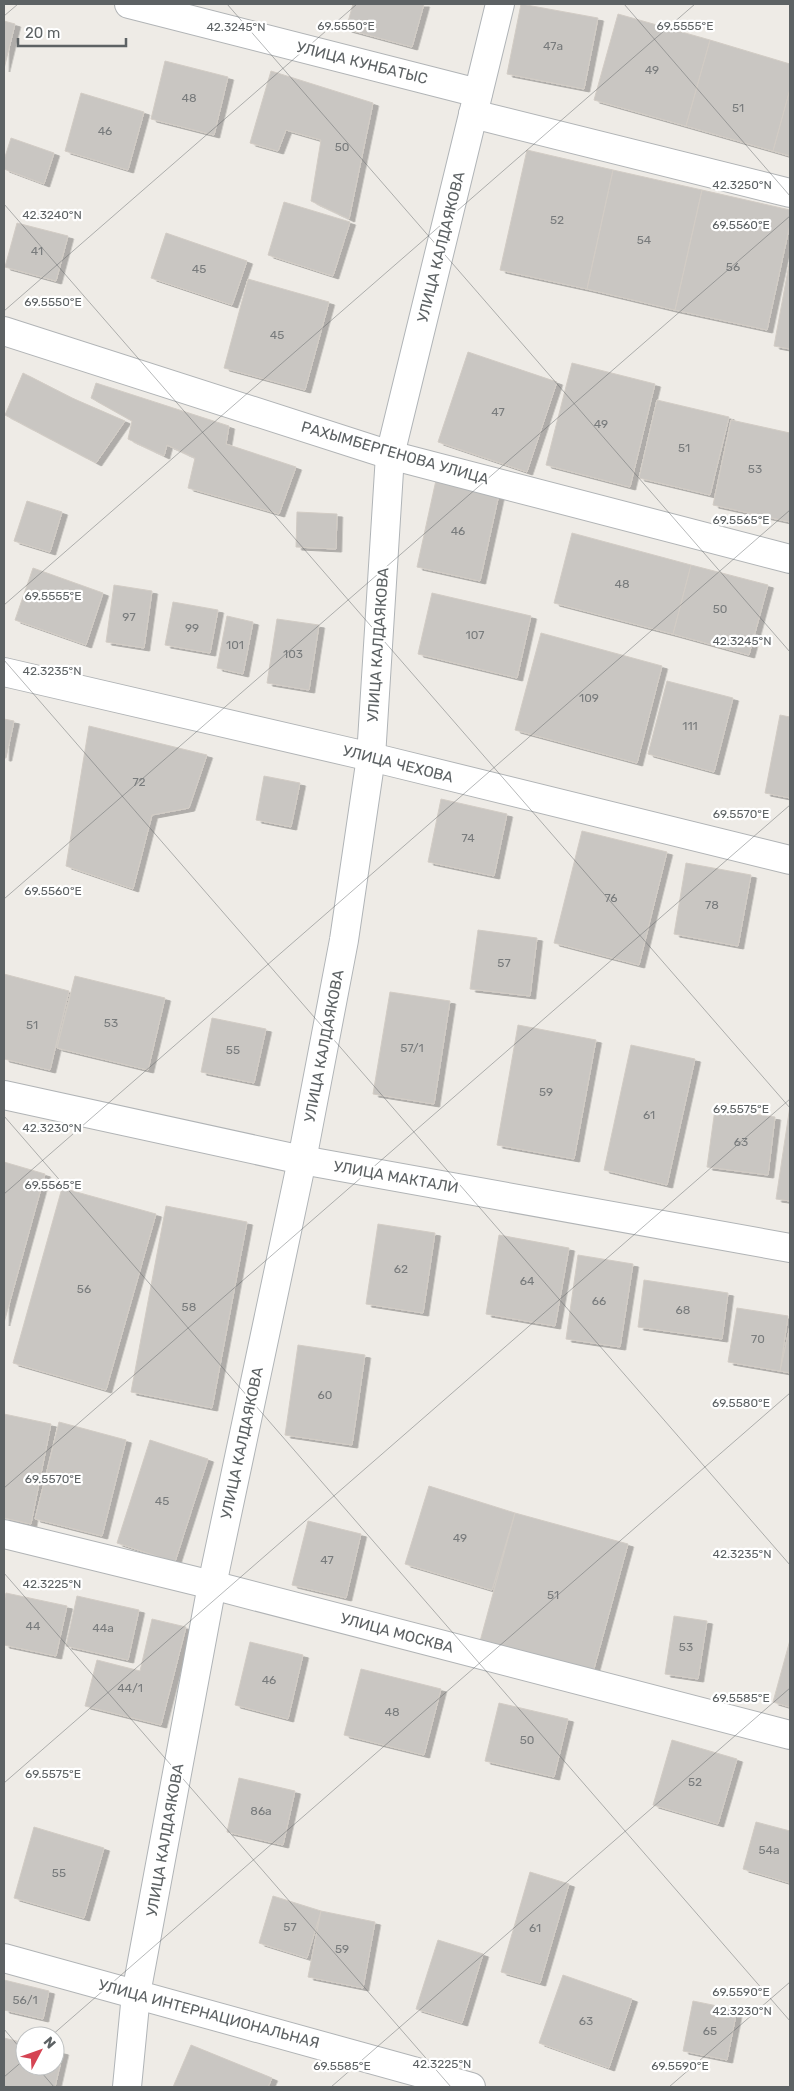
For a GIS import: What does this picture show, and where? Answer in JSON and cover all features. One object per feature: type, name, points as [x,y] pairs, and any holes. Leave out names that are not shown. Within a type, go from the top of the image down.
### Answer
[{"type":"street","name":"УЛИЦА КУНБАТЫС","points":[[129,4],[790,193]]},
{"type":"street","name":"УЛИЦА КАЛДАЯКОВА","points":[[127,2087],[136,1994],[212,1585],[302,1160],[344,940],[371,757],[390,455],[500,4]]},
{"type":"street","name":"РАХЫМБЕРГЕНОВА УЛИЦА","points":[[4,331],[390,455],[790,560]]},
{"type":"street","name":"УЛИЦА ЧЕХОВА","points":[[4,672],[371,757],[790,860]]},
{"type":"street","name":"УЛИЦА МАКТАЛИ","points":[[4,1095],[302,1160],[790,1248]]},
{"type":"street","name":"УЛИЦА МОСКВА","points":[[4,1534],[212,1585],[790,1735]]},
{"type":"street","name":"УЛИЦА ИНТЕРНАЦИОНАЛЬНАЯ","points":[[4,1958],[471,2087]]},
{"type":"building","points":[[353,4],[424,4],[412,47],[346,29]]},
{"type":"building","points":[[521,4],[598,18],[584,89],[507,74]]},
{"type":"building","points":[[618,14],[710,40],[686,126],[594,100]]},
{"type":"building","points":[[4,21],[15,24],[4,69]]},
{"type":"building","points":[[710,40],[790,64],[790,89],[773,151],[686,126]]},
{"type":"building","points":[[165,61],[228,77],[214,135],[151,119]]},
{"type":"building","points":[[271,71],[373,103],[349,219],[311,201],[321,140],[286,130],[278,151],[250,143]]},
{"type":"building","points":[[790,89],[790,156],[773,151]]},
{"type":"building","points":[[81,93],[144,112],[128,170],[65,151]]},
{"type":"building","points":[[11,138],[54,153],[44,184],[4,169],[4,160]]},
{"type":"building","points":[[527,150],[613,170],[587,289],[500,270]]},
{"type":"building","points":[[613,170],[702,190],[675,310],[587,289]]},
{"type":"building","points":[[702,190],[790,210],[790,224],[767,330],[675,310]]},
{"type":"building","points":[[284,202],[350,222],[333,276],[268,255]]},
{"type":"building","points":[[17,223],[68,236],[56,281],[5,267]]},
{"type":"building","points":[[166,233],[247,261],[232,305],[151,278]]},
{"type":"building","points":[[790,259],[790,349],[774,346]]},
{"type":"building","points":[[248,279],[329,302],[305,390],[224,368]]},
{"type":"building","points":[[468,352],[557,382],[527,472],[438,442]]},
{"type":"building","points":[[572,363],[655,384],[630,487],[546,465]]},
{"type":"building","points":[[23,373],[72,398],[125,421],[96,463],[5,415]]},
{"type":"building","points":[[96,383],[229,426],[226,444],[296,467],[279,514],[188,488],[195,458],[167,445],[164,456],[128,439],[132,421],[91,398]]},
{"type":"building","points":[[657,400],[729,417],[710,495],[639,478]]},
{"type":"building","points":[[731,420],[790,433],[790,522],[713,505]]},
{"type":"building","points":[[436,480],[499,494],[480,581],[417,567]]},
{"type":"building","points":[[27,501],[62,512],[50,552],[14,541]]},
{"type":"building","points":[[297,512],[337,514],[336,549],[296,547]]},
{"type":"building","points":[[572,533],[691,565],[673,634],[554,603]]},
{"type":"building","points":[[691,565],[768,585],[749,655],[673,634]]},
{"type":"building","points":[[33,568],[103,593],[86,645],[15,620]]},
{"type":"building","points":[[114,585],[152,591],[144,648],[106,642]]},
{"type":"building","points":[[432,593],[531,616],[517,678],[418,654]]},
{"type":"building","points":[[173,602],[218,610],[210,653],[165,645]]},
{"type":"building","points":[[227,616],[253,622],[243,674],[217,668]]},
{"type":"building","points":[[277,619],[319,625],[309,690],[267,683]]},
{"type":"building","points":[[541,633],[662,666],[637,763],[515,730]]},
{"type":"building","points":[[667,681],[733,698],[714,772],[648,754]]},
{"type":"building","points":[[780,715],[790,717],[790,798],[765,793]]},
{"type":"building","points":[[4,719],[14,721],[6,758],[4,758]]},
{"type":"building","points":[[89,726],[207,755],[189,808],[152,815],[133,889],[66,866]]},
{"type":"building","points":[[264,776],[300,783],[291,827],[256,820]]},
{"type":"building","points":[[441,799],[507,814],[494,876],[428,862]]},
{"type":"building","points":[[582,831],[667,852],[639,965],[554,943]]},
{"type":"building","points":[[686,863],[751,875],[738,946],[674,934]]},
{"type":"building","points":[[478,930],[537,938],[530,996],[470,989]]},
{"type":"building","points":[[4,974],[69,991],[50,1070],[4,1059]]},
{"type":"building","points":[[75,976],[165,998],[148,1070],[57,1048]]},
{"type":"building","points":[[390,992],[450,1001],[434,1104],[373,1094]]},
{"type":"building","points":[[212,1018],[266,1029],[254,1083],[201,1072]]},
{"type":"building","points":[[518,1025],[596,1040],[574,1159],[497,1145]]},
{"type":"building","points":[[631,1045],[695,1059],[667,1185],[604,1170]]},
{"type":"building","points":[[790,1106],[790,1201],[776,1199]]},
{"type":"building","points":[[715,1109],[775,1117],[768,1175],[707,1167]]},
{"type":"building","points":[[4,1162],[45,1174],[4,1323]]},
{"type":"building","points":[[62,1188],[156,1214],[106,1390],[13,1363]]},
{"type":"building","points":[[166,1206],[247,1222],[212,1408],[131,1392]]},
{"type":"building","points":[[378,1224],[435,1233],[423,1313],[366,1304]]},
{"type":"building","points":[[499,1235],[569,1248],[555,1326],[486,1314]]},
{"type":"building","points":[[578,1255],[633,1264],[620,1347],[566,1339]]},
{"type":"building","points":[[644,1280],[728,1293],[722,1339],[638,1327]]},
{"type":"building","points":[[737,1308],[788,1316],[780,1371],[728,1362]]},
{"type":"building","points":[[790,1326],[790,1373],[780,1371]]},
{"type":"building","points":[[298,1345],[365,1355],[352,1445],[285,1435]]},
{"type":"building","points":[[4,1414],[51,1424],[31,1524],[4,1518]]},
{"type":"building","points":[[59,1422],[126,1440],[102,1536],[35,1519]]},
{"type":"building","points":[[150,1440],[208,1459],[175,1562],[117,1543]]},
{"type":"building","points":[[429,1486],[515,1513],[492,1590],[405,1564]]},
{"type":"building","points":[[515,1513],[628,1544],[592,1676],[479,1645]]},
{"type":"building","points":[[308,1521],[361,1534],[346,1598],[292,1585]]},
{"type":"building","points":[[6,1593],[67,1606],[56,1656],[4,1645],[4,1602]]},
{"type":"building","points":[[77,1596],[139,1610],[128,1660],[66,1646]]},
{"type":"building","points":[[674,1616],[707,1621],[698,1679],[665,1674]]},
{"type":"building","points":[[152,1619],[186,1627],[161,1725],[85,1706],[97,1660],[140,1671]]},
{"type":"building","points":[[790,1640],[790,1707],[773,1702]]},
{"type":"building","points":[[250,1642],[303,1655],[288,1719],[235,1705]]},
{"type":"building","points":[[361,1669],[441,1689],[424,1755],[344,1735]]},
{"type":"building","points":[[499,1703],[568,1719],[554,1777],[485,1761]]},
{"type":"building","points":[[672,1740],[737,1759],[718,1824],[653,1805]]},
{"type":"building","points":[[239,1778],[295,1791],[283,1845],[227,1832]]},
{"type":"building","points":[[756,1822],[790,1831],[790,1883],[743,1869]]},
{"type":"building","points":[[34,1827],[104,1848],[84,1918],[14,1898]]},
{"type":"building","points":[[530,1872],[569,1884],[540,1983],[501,1972]]},
{"type":"building","points":[[273,1896],[321,1911],[307,1958],[259,1943]]},
{"type":"building","points":[[321,1911],[375,1922],[363,1988],[308,1977]]},
{"type":"building","points":[[438,1940],[483,1954],[462,2023],[416,2009]]},
{"type":"building","points":[[563,1975],[632,1999],[609,2068],[539,2043]]},
{"type":"building","points":[[4,1980],[49,1991],[43,2019],[4,2010]]},
{"type":"building","points":[[693,2001],[737,2010],[727,2060],[683,2051]]},
{"type":"building","points":[[4,2038],[15,2041],[15,2076],[58,2076],[55,2087],[4,2087]]},
{"type":"building","points":[[191,2045],[272,2078],[268,2087],[173,2087]]}]
